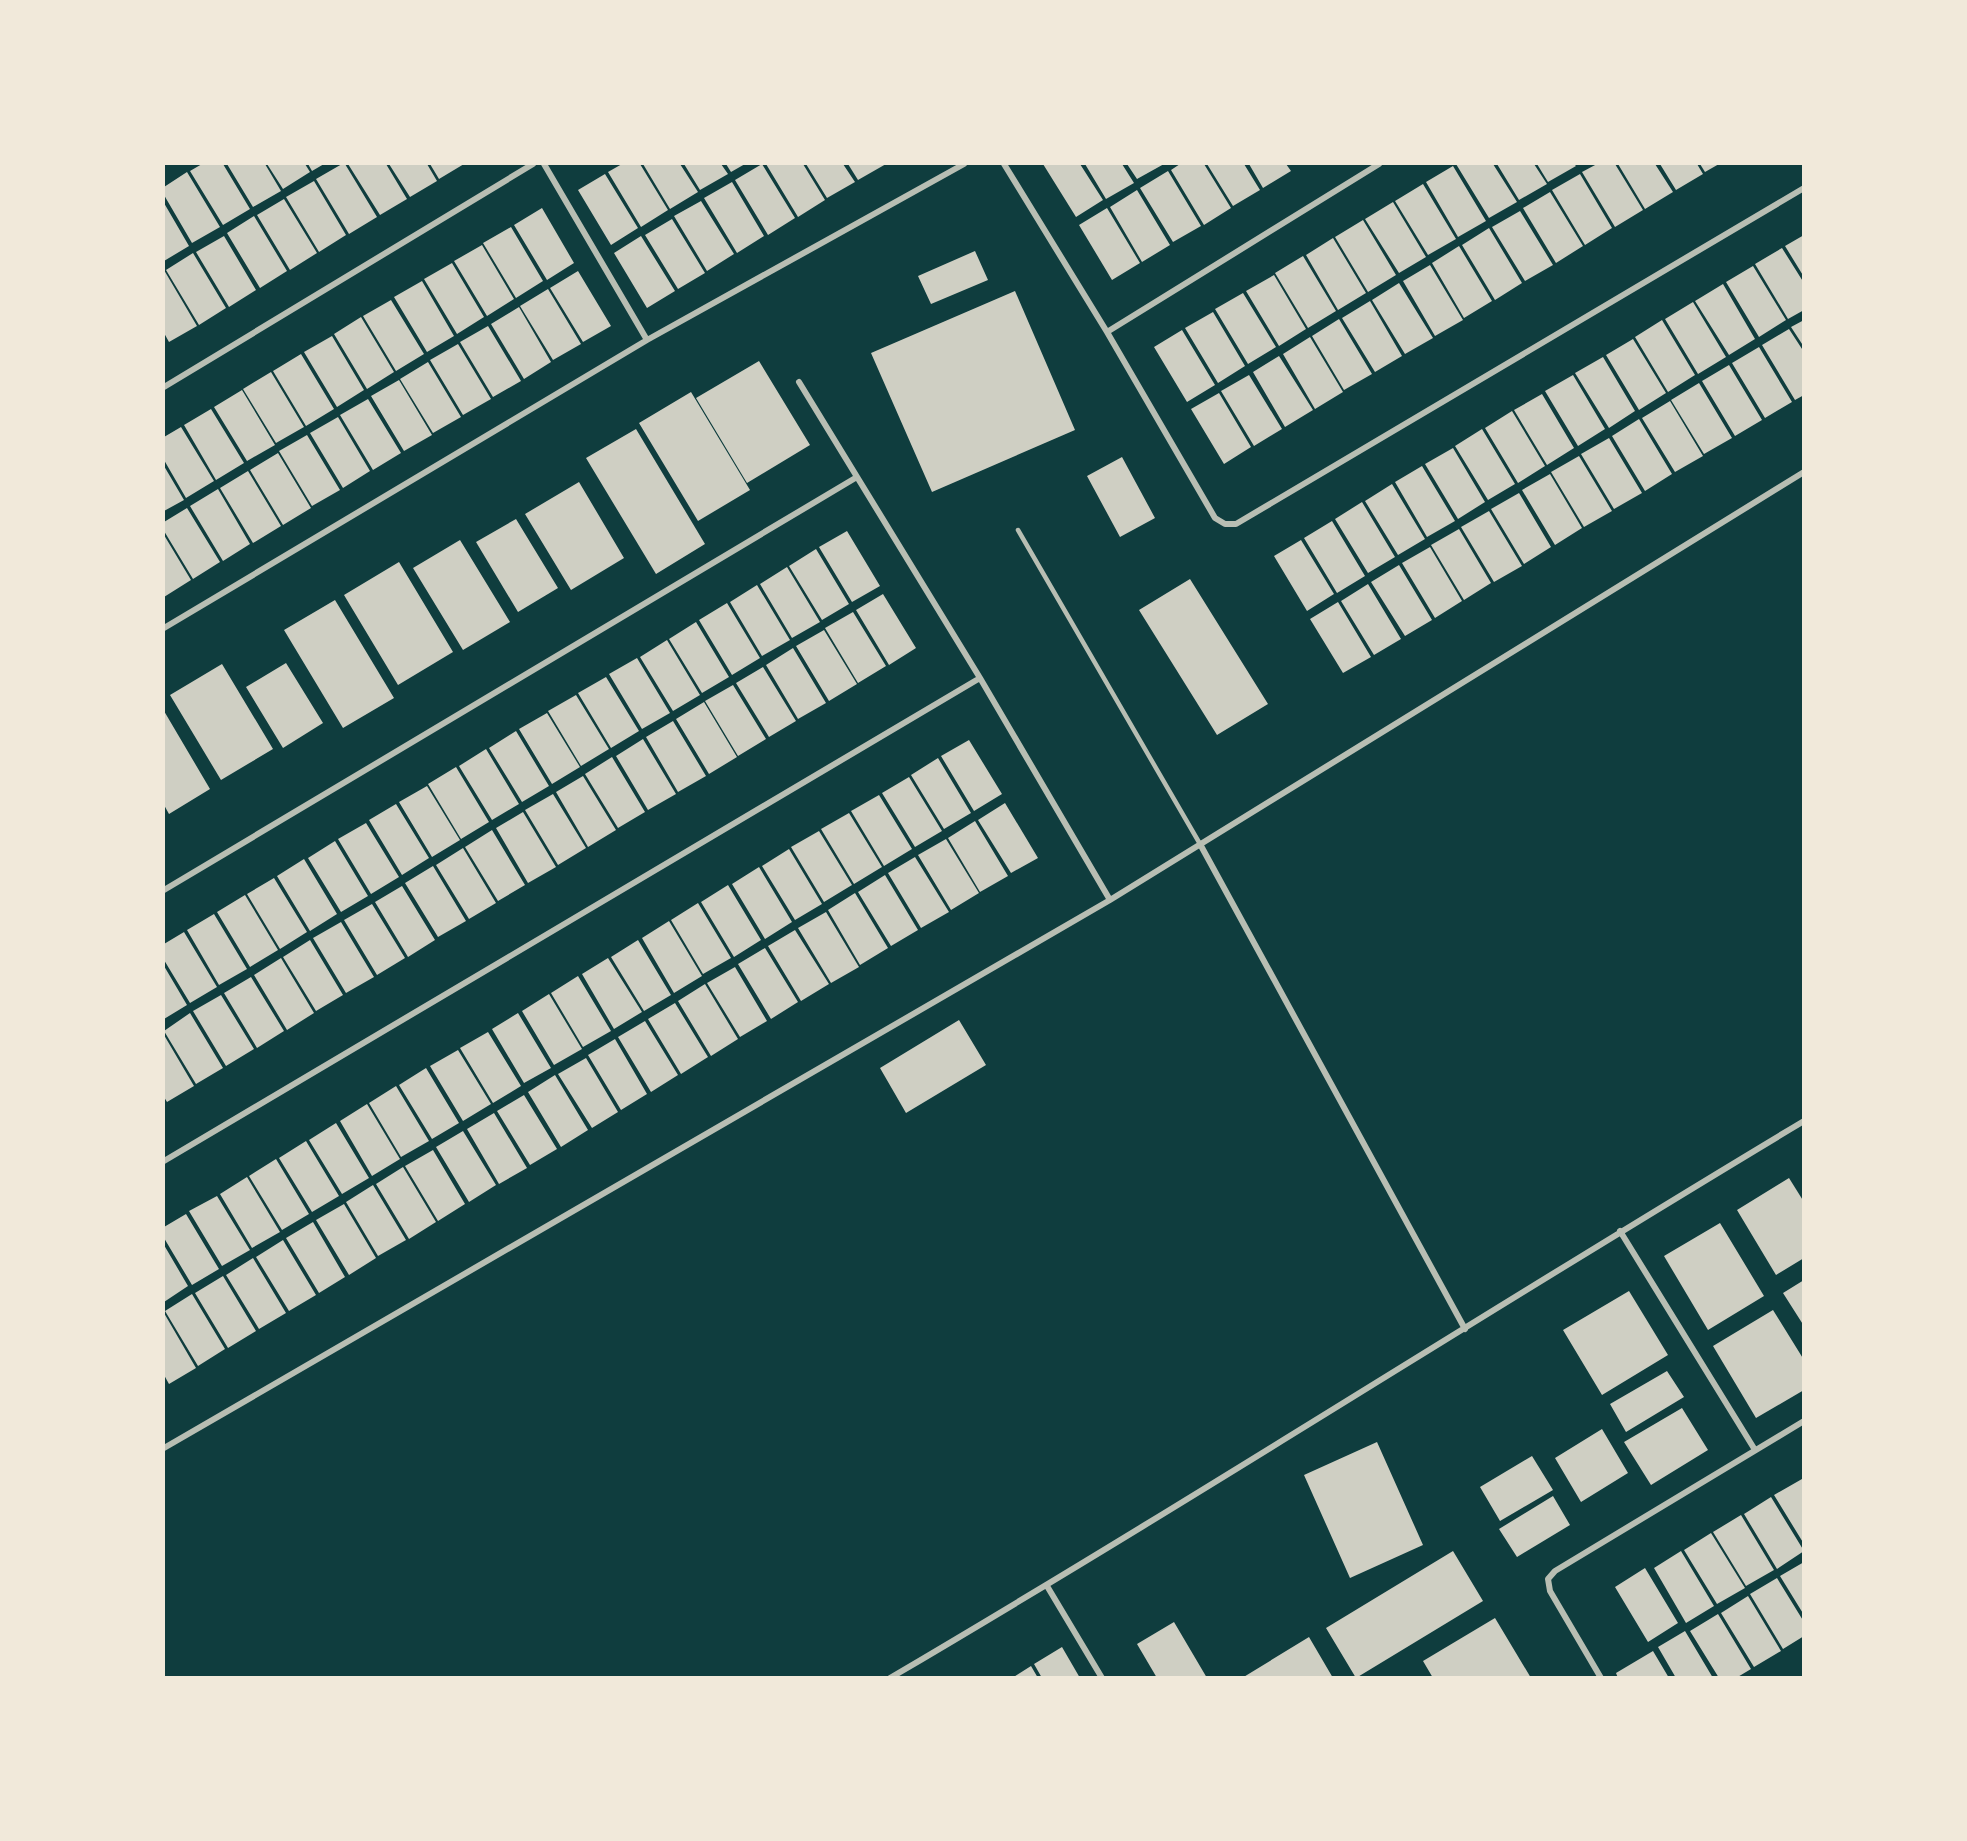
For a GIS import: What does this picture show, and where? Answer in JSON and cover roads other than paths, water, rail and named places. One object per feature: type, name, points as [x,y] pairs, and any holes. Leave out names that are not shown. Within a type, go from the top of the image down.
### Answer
[{"type":"street","points":[[164,387],[533,164]]},
{"type":"street","points":[[544,164],[647,340]]},
{"type":"street","points":[[164,627],[647,340],[964,164]]},
{"type":"street","points":[[1004,164],[1107,332],[1215,518],[1225,524],[1236,524],[1803,188]]},
{"type":"street","points":[[1107,332],[1379,164]]},
{"type":"street","points":[[799,382],[980,678],[1110,900]]},
{"type":"street","points":[[164,1448],[1110,900],[1803,472]]},
{"type":"street","points":[[164,890],[857,477]]},
{"type":"street","points":[[164,1161],[980,678]]},
{"type":"street","points":[[1200,844],[1465,1329]]},
{"type":"street","points":[[890,1677],[1047,1586],[1480,1320],[1571,1261],[1803,1121]]},
{"type":"street","points":[[1620,1231],[1755,1450]]},
{"type":"street","points":[[1601,1677],[1550,1592],[1548,1579],[1555,1571],[1803,1421]]},
{"type":"street","points":[[1047,1586],[1102,1677]]},
{"type":"lane","points":[[1018,530],[1200,844]]}]
